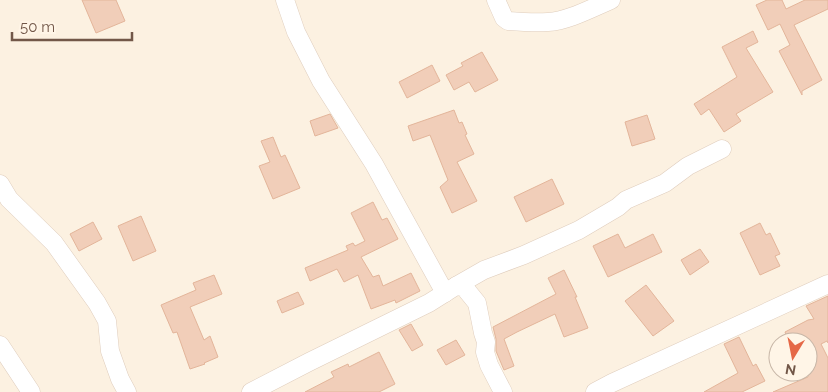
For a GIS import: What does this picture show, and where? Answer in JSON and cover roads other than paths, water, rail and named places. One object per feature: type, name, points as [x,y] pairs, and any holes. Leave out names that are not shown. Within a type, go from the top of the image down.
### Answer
[{"type":"street","points":[[285,0],[296,32],[321,81],[374,164],[450,290]]},
{"type":"street","points":[[496,0],[504,18],[508,21],[534,22],[550,22],[611,0]]},
{"type":"street","points":[[251,392],[429,303],[484,270],[579,230],[618,208],[626,200],[665,183],[688,166],[722,149]]},
{"type":"street","points":[[0,184],[9,199],[54,243],[97,302],[107,320],[110,351],[120,380],[127,392]]},
{"type":"street","points":[[595,392],[828,284]]},
{"type":"street","points":[[450,290],[464,287],[477,304],[486,342],[485,352],[489,365],[504,392]]},
{"type":"street","points":[[0,345],[31,392]]}]
